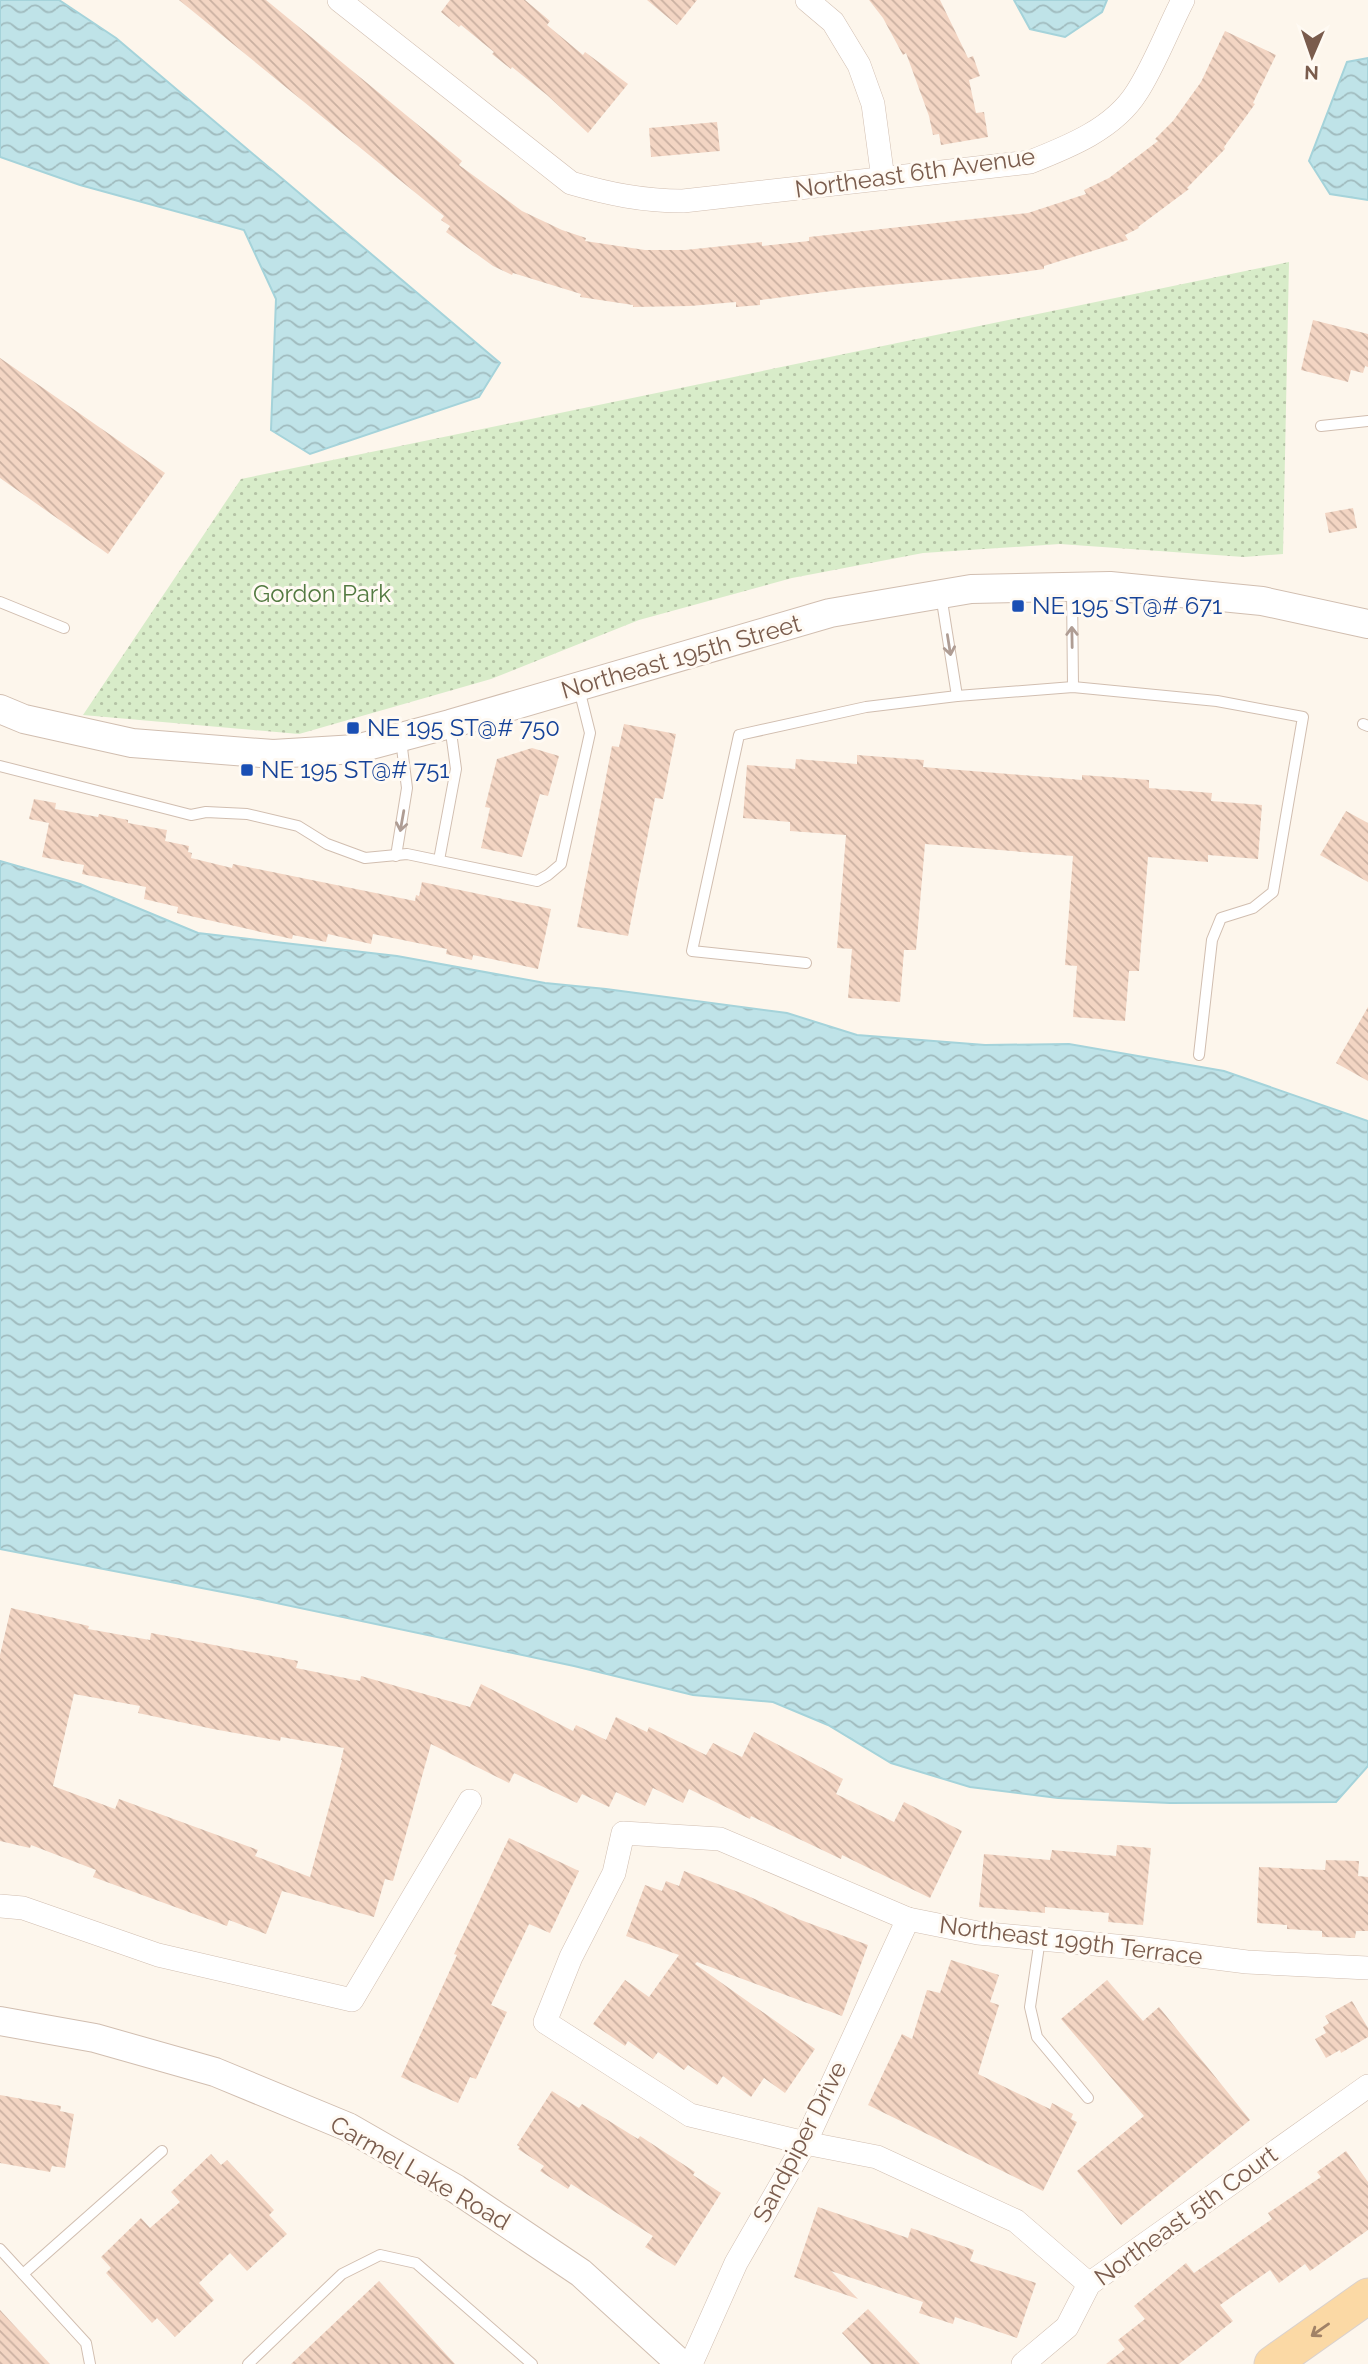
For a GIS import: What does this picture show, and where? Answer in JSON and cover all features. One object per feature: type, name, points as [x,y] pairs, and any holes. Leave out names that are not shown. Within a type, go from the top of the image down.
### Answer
[{"type":"main road","points":[[1272,2364],[1368,2296]]},
{"type":"street","name":"Northeast 6th Avenue","points":[[339,0],[571,183],[612,195],[650,201],[683,201],[1030,162],[1074,145],[1117,115],[1137,93],[1182,0]]},
{"type":"street","points":[[807,0],[833,22],[859,65],[873,104],[883,179]]},
{"type":"street","name":"Northeast 195th Street","points":[[0,709],[24,719],[132,743],[273,754],[356,749],[830,613],[971,589],[1111,586],[1262,601],[1368,624]]},
{"type":"street","points":[[0,1906],[23,1908],[158,1955],[352,2000],[470,1801]]},
{"type":"street","name":"Northeast 199th Terrace","points":[[805,2143],[690,2115],[545,2022],[571,1957],[614,1872],[623,1833],[720,1839],[908,1919],[978,1933],[1137,1948],[1247,1962],[1368,1968]]},
{"type":"street","name":"Sandpiper Drive","points":[[691,2364],[736,2263],[805,2143],[908,1919]]},
{"type":"street","name":"Carmel Lake Road","points":[[0,2021],[95,2038],[215,2072],[348,2127],[456,2189],[581,2273],[681,2364]]},
{"type":"street","name":"Northeast 5th Court","points":[[1023,2364],[1067,2327],[1089,2284],[1368,2086]]},
{"type":"street","points":[[805,2143],[877,2157],[1016,2221],[1089,2284]]},
{"type":"lane","points":[[1321,426],[1368,421]]},
{"type":"lane","points":[[1072,587],[1073,687]]},
{"type":"lane","points":[[941,594],[957,696]]},
{"type":"lane","points":[[0,602],[64,628]]},
{"type":"lane","points":[[0,766],[191,815],[206,812],[247,814],[299,826],[327,844],[365,858],[407,855],[537,881],[561,864],[590,733],[579,686]]},
{"type":"lane","points":[[806,963],[692,951],[739,734],[866,707],[957,696],[1073,687],[1217,701],[1303,717],[1273,892],[1253,908],[1222,918],[1212,940],[1199,1055]]},
{"type":"lane","points":[[439,860],[456,769],[450,724]]},
{"type":"lane","points":[[396,856],[407,788],[400,737]]},
{"type":"lane","points":[[1040,1939],[1030,2007],[1037,2037],[1088,2098]]},
{"type":"lane","points":[[23,2274],[162,2151]]},
{"type":"lane","points":[[0,2249],[86,2343],[90,2364]]},
{"type":"lane","points":[[248,2364],[342,2274],[380,2255],[416,2263],[531,2364]]},
{"type":"green space","name":"Gordon Park","points":[[1289,262],[1283,554],[1244,557],[1060,544],[923,553],[792,578],[639,620],[491,679],[299,734],[83,715],[241,479]]},
{"type":"water","points":[[0,0],[59,0],[116,38],[500,363],[479,397],[310,454],[271,430],[276,299],[244,230],[80,185],[0,157]]},
{"type":"water","points":[[1014,0],[1107,0],[1102,12],[1065,37],[1030,29]]},
{"type":"water","points":[[1368,58],[1368,200],[1330,194],[1309,161],[1347,62]]},
{"type":"water","points":[[0,861],[80,884],[198,933],[397,956],[545,983],[787,1013],[857,1035],[985,1045],[1069,1044],[1224,1071],[1368,1121],[1368,1766],[1336,1802],[1170,1803],[1058,1798],[970,1787],[891,1763],[828,1725],[773,1702],[693,1695],[574,1666],[243,1596],[0,1549]]},
{"type":"building","points":[[179,0],[266,0],[462,161],[459,165],[522,211],[586,238],[585,241],[645,250],[685,250],[762,242],[762,246],[809,241],[809,237],[1028,213],[1086,194],[1084,190],[1109,178],[1158,141],[1155,139],[1173,121],[1201,82],[1225,31],[1276,55],[1253,103],[1255,104],[1225,149],[1187,188],[1189,189],[1139,228],[1125,235],[1128,240],[1044,266],[1044,269],[1009,274],[856,288],[760,300],[760,305],[736,307],[736,302],[633,307],[580,297],[581,294],[513,273],[512,275],[493,266],[446,232],[450,226],[441,220],[444,216]]},
{"type":"building","points":[[450,0],[525,0],[550,21],[547,25],[583,55],[585,52],[628,84],[588,133],[547,95],[441,12]]},
{"type":"building","points":[[647,0],[697,0],[677,25]]},
{"type":"building","points":[[869,0],[940,0],[968,58],[973,56],[980,76],[969,80],[976,113],[984,112],[988,137],[941,145],[939,134],[933,135],[929,116],[906,53],[903,55],[883,18]]},
{"type":"building","points":[[717,122],[720,151],[651,157],[649,128]]},
{"type":"building","points":[[1313,320],[1368,334],[1368,367],[1365,366],[1363,373],[1351,370],[1348,382],[1301,370]]},
{"type":"building","points":[[0,358],[165,473],[108,554],[0,478]]},
{"type":"building","points":[[1353,508],[1357,528],[1329,533],[1325,513]]},
{"type":"building","points":[[624,724],[676,734],[663,799],[655,798],[628,936],[577,927],[612,746],[619,747]]},
{"type":"building","points":[[532,748],[559,756],[548,796],[540,794],[522,857],[481,848],[490,808],[485,807],[497,759]]},
{"type":"building","points":[[857,755],[924,760],[923,767],[1082,780],[1082,775],[1149,780],[1149,788],[1212,793],[1211,801],[1262,805],[1258,859],[1208,855],[1208,862],[1148,857],[1139,971],[1129,971],[1125,1021],[1073,1017],[1077,966],[1065,965],[1073,856],[925,844],[916,950],[904,950],[900,1002],[848,998],[852,949],[837,948],[846,835],[790,831],[790,822],[743,818],[747,765],[795,769],[796,759],[857,764]]},
{"type":"building","points":[[34,799],[56,803],[55,809],[98,817],[99,814],[128,820],[128,823],[167,830],[165,841],[189,846],[191,858],[232,868],[233,864],[415,901],[422,882],[551,909],[538,969],[473,955],[472,960],[446,954],[447,949],[373,934],[371,944],[328,934],[326,942],[293,935],[292,939],[177,913],[178,907],[144,899],[146,887],[82,874],[84,865],[42,857],[49,823],[29,819]]},
{"type":"building","points":[[1346,811],[1368,823],[1368,882],[1320,855]]},
{"type":"building","points":[[1368,1007],[1368,1081],[1336,1063]]},
{"type":"building","points":[[11,1608],[89,1626],[88,1629],[150,1640],[151,1633],[298,1661],[296,1668],[360,1681],[361,1676],[470,1707],[481,1684],[573,1731],[576,1725],[606,1740],[616,1717],[647,1732],[649,1727],[706,1755],[713,1743],[742,1757],[754,1732],[843,1779],[836,1794],[894,1822],[904,1802],[962,1831],[930,1898],[842,1855],[841,1859],[689,1789],[683,1803],[653,1788],[645,1806],[616,1792],[609,1807],[582,1794],[577,1803],[514,1773],[509,1783],[431,1744],[393,1881],[385,1879],[374,1917],[282,1891],[266,1934],[229,1920],[227,1926],[93,1877],[96,1870],[31,1845],[30,1848],[0,1841],[0,1655]],"holes":[[[74,1694],[140,1706],[138,1713],[213,1729],[280,1741],[281,1737],[344,1748],[310,1877],[255,1856],[258,1850],[119,1799],[115,1809],[53,1786]]]},
{"type":"building","points":[[509,1838],[579,1871],[550,1933],[529,1924],[491,2005],[507,2012],[476,2079],[470,2077],[458,2103],[401,2077],[457,1955],[454,1954]]},
{"type":"building","points":[[1117,1845],[1151,1848],[1143,1925],[1108,1922],[1109,1913],[1045,1907],[1045,1913],[979,1907],[984,1854],[1050,1860],[1052,1850],[1116,1856]]},
{"type":"building","points":[[1326,1860],[1359,1861],[1358,1876],[1368,1877],[1368,1931],[1356,1931],[1355,1938],[1322,1937],[1322,1931],[1287,1929],[1287,1925],[1257,1923],[1259,1867],[1325,1870]]},
{"type":"building","points":[[684,1871],[868,1945],[842,2016],[697,1962],[695,1964],[815,2049],[785,2093],[764,2078],[751,2097],[723,2076],[717,2085],[688,2065],[684,2070],[658,2052],[653,2059],[628,2041],[625,2046],[593,2024],[625,1980],[649,1997],[679,1955],[626,1936],[645,1885],[662,1891],[666,1881],[679,1886]]},
{"type":"building","points":[[951,1960],[999,1975],[990,2002],[999,2005],[978,2074],[1050,2109],[1052,2103],[1073,2114],[1071,2119],[1077,2122],[1043,2191],[868,2105],[902,2034],[912,2039],[927,1990],[940,1993]]},
{"type":"building","points":[[1107,1980],[1143,2021],[1159,2007],[1250,2120],[1121,2225],[1077,2171],[1144,2116],[1061,2019]]},
{"type":"building","points":[[1352,2001],[1368,2028],[1368,2037],[1341,2053],[1340,2050],[1326,2058],[1315,2039],[1326,2033],[1323,2027],[1329,2023],[1325,2016]]},
{"type":"building","points":[[552,2091],[579,2108],[582,2104],[638,2139],[640,2136],[695,2172],[693,2175],[721,2193],[675,2266],[645,2247],[653,2236],[571,2184],[568,2189],[540,2171],[544,2166],[518,2149],[520,2147],[517,2145]]},
{"type":"building","points":[[0,2095],[61,2106],[60,2111],[74,2114],[65,2168],[52,2166],[50,2172],[0,2163]]},
{"type":"building","points":[[1346,2151],[1368,2182],[1368,2230],[1310,2271],[1305,2264],[1279,2283],[1270,2270],[1220,2305],[1233,2321],[1179,2364],[1106,2364],[1125,2349],[1118,2340],[1145,2319],[1134,2306],[1186,2263],[1194,2273],[1272,2219],[1268,2213],[1321,2177],[1317,2172]]},
{"type":"building","points":[[211,2154],[221,2165],[227,2160],[274,2210],[269,2215],[287,2234],[247,2271],[230,2253],[199,2283],[214,2300],[175,2337],[157,2318],[152,2323],[106,2273],[111,2268],[101,2257],[141,2218],[150,2228],[180,2202],[171,2192]]},
{"type":"building","points":[[818,2207],[908,2238],[911,2228],[974,2250],[970,2261],[1036,2283],[1017,2338],[955,2317],[953,2324],[919,2313],[923,2302],[831,2271],[858,2299],[794,2277]]},
{"type":"building","points":[[379,2281],[455,2364],[291,2364]]},
{"type":"building","points":[[868,2309],[920,2364],[871,2364],[842,2333]]},
{"type":"building","points":[[0,2310],[50,2364],[0,2364]]},
{"type":"place","name":"NE 195 ST@# 671","points":[[1018,606]]},
{"type":"place","name":"NE 195 ST@# 750","points":[[353,728]]},
{"type":"place","name":"NE 195 ST@# 751","points":[[247,770]]}]
